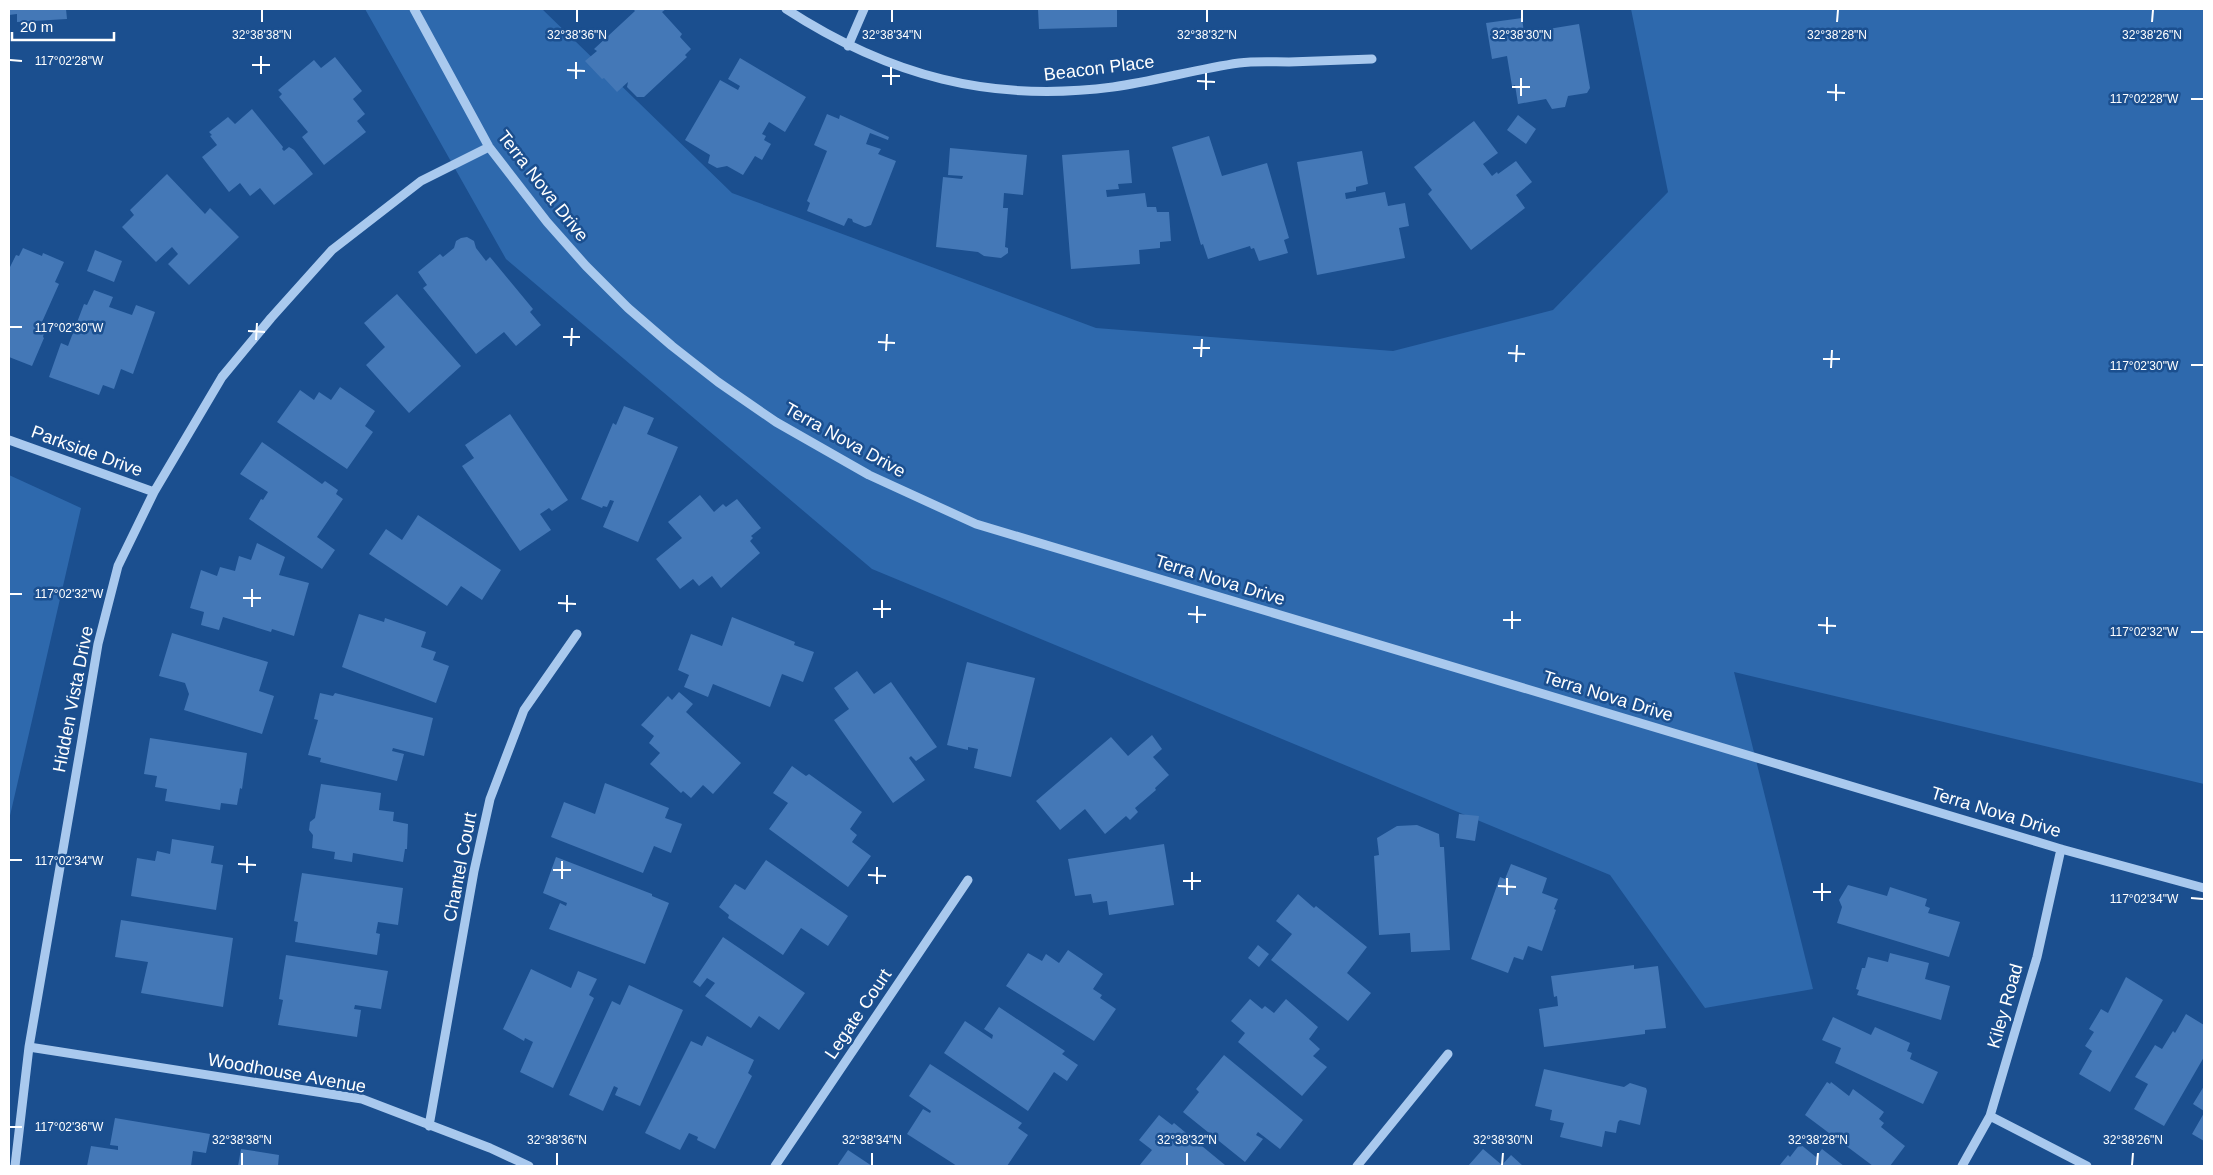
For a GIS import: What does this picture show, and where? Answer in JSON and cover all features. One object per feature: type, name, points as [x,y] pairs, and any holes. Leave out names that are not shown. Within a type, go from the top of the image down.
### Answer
[{"type":"street","name":"Terra Nova Drive","points":[[414,9],[489,148],[547,222],[586,266],[628,308],[710,376],[776,422],[869,475],[976,524],[2061,849],[2204,888]]},
{"type":"street","name":"Beacon Place","points":[[786,9],[848,46],[882,61],[917,73],[972,86],[1034,92],[1074,91],[1115,86],[1241,63],[1372,59]]},
{"type":"street","points":[[848,46],[864,9]]},
{"type":"street","name":"Hidden Vista Drive","points":[[14,1166],[29,1047],[98,644],[118,566],[154,492],[222,377],[332,250],[421,181],[489,148]]},
{"type":"street","name":"Parkside Drive","points":[[9,440],[154,492]]},
{"type":"street","name":"Chantel Court","points":[[429,1126],[474,871],[490,799],[524,710],[577,634]]},
{"type":"street","name":"Kiley Road","points":[[1962,1166],[1990,1116],[2037,957],[2061,849]]},
{"type":"street","name":"Legate Court","points":[[775,1166],[968,880]]},
{"type":"street","name":"Woodhouse Avenue","points":[[29,1047],[362,1099],[490,1148],[529,1166]]},
{"type":"street","points":[[1356,1166],[1448,1054]]},
{"type":"street","points":[[1990,1116],[2087,1166]]},
{"type":"shaded area","points":[[365,9],[542,9],[732,193],[1096,328],[1393,351],[1553,310],[1668,192],[1631,9],[2204,9],[2204,784],[1734,672],[1813,989],[1705,1008],[1610,875],[872,569],[506,259]]},
{"type":"shaded area","points":[[9,475],[81,508],[9,820]]},
{"type":"building","points":[[9,9],[66,9],[67,19],[17,22],[17,14],[9,15]]},
{"type":"building","points":[[633,9],[666,9],[662,12],[682,34],[680,37],[691,49],[685,55],[687,57],[644,97],[637,97],[627,87],[628,82],[617,92],[585,61],[597,51],[594,49],[635,11]]},
{"type":"building","points":[[1038,9],[1117,9],[1117,27],[1039,29]]},
{"type":"building","points":[[1522,18],[1524,33],[1579,24],[1590,88],[1587,93],[1568,96],[1565,107],[1552,109],[1546,99],[1518,104],[1515,85],[1512,86],[1507,56],[1492,59],[1486,23]]},
{"type":"building","points":[[335,57],[362,91],[353,99],[365,114],[357,121],[366,132],[324,165],[302,137],[308,132],[279,97],[282,94],[278,90],[314,60],[321,68]]},
{"type":"building","points":[[740,58],[806,97],[785,132],[769,122],[762,134],[766,136],[764,140],[771,144],[762,160],[755,156],[743,175],[727,166],[717,168],[708,163],[710,155],[685,140],[720,80],[738,90],[740,86],[728,79]]},
{"type":"building","points":[[252,109],[283,147],[282,149],[284,151],[289,147],[294,150],[313,174],[274,205],[260,188],[250,196],[240,183],[229,192],[202,157],[217,145],[209,132],[228,117],[235,124]]},
{"type":"building","points":[[827,114],[839,119],[840,115],[889,137],[888,140],[870,133],[866,144],[881,149],[878,154],[896,161],[871,225],[865,227],[848,218],[844,226],[807,211],[810,203],[807,201],[827,151],[814,145]]},
{"type":"building","points":[[1518,115],[1536,129],[1526,144],[1507,130]]},
{"type":"building","points":[[1474,121],[1498,153],[1483,164],[1492,176],[1516,161],[1532,182],[1516,195],[1525,208],[1471,250],[1428,194],[1432,190],[1414,167]]},
{"type":"building","points":[[1209,136],[1222,176],[1267,163],[1289,238],[1284,240],[1288,253],[1259,261],[1254,248],[1251,249],[1250,246],[1208,259],[1203,244],[1201,245],[1172,147]]},
{"type":"building","points":[[950,148],[1027,155],[1023,195],[1004,193],[1003,208],[1008,208],[1005,247],[1008,248],[1008,253],[1001,258],[984,256],[978,252],[936,247],[943,177],[962,179],[963,176],[948,175]]},
{"type":"building","points":[[1129,150],[1132,183],[1118,184],[1119,189],[1106,190],[1107,197],[1145,193],[1147,207],[1156,207],[1157,212],[1169,212],[1171,241],[1160,242],[1160,248],[1139,250],[1140,264],[1071,269],[1062,155]]},
{"type":"building","points":[[1362,151],[1368,184],[1356,187],[1356,191],[1345,193],[1346,199],[1385,192],[1388,206],[1405,203],[1409,226],[1399,228],[1405,258],[1317,275],[1297,162]]},
{"type":"building","points":[[167,174],[205,214],[210,208],[239,237],[189,285],[168,264],[178,254],[172,247],[156,262],[122,227],[134,215],[130,210]]},
{"type":"building","points":[[467,237],[474,241],[476,248],[486,261],[490,257],[533,309],[530,312],[541,325],[516,346],[504,332],[476,354],[423,288],[427,285],[418,272],[440,254],[443,257],[454,248],[456,241]]},
{"type":"building","points":[[23,248],[42,256],[43,253],[64,262],[55,282],[59,284],[38,331],[44,333],[44,338],[32,366],[9,357],[9,269],[16,255],[19,256]]},
{"type":"building","points":[[95,250],[122,261],[114,282],[87,271]]},
{"type":"building","points":[[94,290],[113,297],[109,307],[132,315],[136,305],[155,312],[133,374],[121,369],[114,389],[103,385],[99,395],[49,377],[61,343],[68,346],[84,304],[87,305]]},
{"type":"building","points":[[397,294],[461,366],[409,413],[366,365],[385,347],[364,323]]},
{"type":"building","points":[[340,387],[375,411],[365,426],[373,432],[347,469],[277,422],[300,390],[314,400],[319,392],[331,400]]},
{"type":"building","points":[[624,406],[654,418],[647,434],[678,447],[638,542],[603,527],[614,501],[610,500],[607,507],[603,506],[602,508],[581,499],[613,423],[616,425]]},
{"type":"building","points":[[510,414],[568,500],[552,511],[549,508],[540,514],[551,530],[520,551],[462,466],[474,458],[465,445]]},
{"type":"building","points":[[262,442],[322,484],[325,481],[338,490],[336,494],[343,499],[317,537],[335,550],[322,569],[249,519],[261,499],[263,500],[268,492],[240,474]]},
{"type":"building","points":[[700,495],[714,512],[723,504],[726,507],[737,499],[761,528],[751,536],[753,538],[750,541],[760,553],[721,588],[712,576],[699,586],[693,579],[680,589],[656,559],[682,538],[668,522]]},
{"type":"building","points":[[418,515],[501,570],[482,600],[461,586],[447,606],[369,554],[386,529],[402,540]]},
{"type":"building","points":[[257,543],[285,557],[279,575],[309,583],[294,636],[272,629],[271,632],[223,617],[219,630],[201,625],[204,612],[190,608],[201,570],[217,576],[220,567],[235,571],[239,556],[251,560]]},
{"type":"building","points":[[359,614],[384,622],[385,618],[426,632],[421,647],[436,652],[433,660],[449,666],[436,703],[342,667]]},
{"type":"building","points":[[732,617],[795,642],[794,645],[814,652],[803,682],[782,674],[770,707],[713,684],[708,697],[684,687],[689,675],[678,670],[691,634],[722,646]]},
{"type":"building","points":[[172,633],[268,662],[259,691],[274,696],[262,734],[184,710],[189,694],[185,683],[159,676]]},
{"type":"building","points":[[967,662],[1035,678],[1011,777],[974,768],[978,749],[968,747],[968,750],[947,745]]},
{"type":"building","points":[[857,671],[874,694],[891,682],[937,747],[916,761],[911,756],[909,758],[925,780],[893,803],[834,720],[849,709],[834,688]]},
{"type":"building","points":[[679,692],[693,704],[686,712],[741,763],[713,794],[703,785],[691,798],[683,791],[681,793],[650,764],[660,753],[649,743],[654,736],[641,725],[668,696],[672,700]]},
{"type":"building","points":[[320,693],[333,696],[335,693],[433,718],[424,756],[393,748],[392,751],[404,754],[397,781],[320,762],[321,758],[308,755],[318,720],[314,719]]},
{"type":"building","points":[[1152,735],[1162,749],[1153,757],[1169,775],[1155,788],[1156,790],[1135,808],[1138,812],[1130,820],[1126,816],[1105,834],[1085,809],[1060,830],[1036,801],[1111,737],[1128,756]]},
{"type":"building","points":[[150,738],[247,753],[242,789],[240,788],[237,805],[221,803],[220,810],[165,801],[167,789],[155,787],[157,776],[144,774]]},
{"type":"building","points":[[792,766],[806,776],[809,774],[862,812],[850,829],[857,835],[852,842],[871,856],[848,887],[769,829],[788,803],[773,793]]},
{"type":"building","points":[[605,783],[669,808],[665,818],[682,824],[671,853],[654,846],[643,873],[551,837],[564,802],[595,814]]},
{"type":"building","points":[[321,784],[381,793],[379,810],[394,812],[393,821],[408,824],[407,849],[405,849],[403,862],[353,853],[352,862],[334,859],[335,852],[312,848],[313,835],[309,830],[310,822],[315,818]]},
{"type":"building","points":[[1459,814],[1479,816],[1475,841],[1456,838]]},
{"type":"building","points":[[1417,825],[1439,834],[1440,847],[1444,847],[1450,950],[1411,952],[1410,933],[1379,935],[1374,856],[1379,855],[1377,838],[1397,826]]},
{"type":"building","points":[[172,839],[214,846],[211,863],[223,865],[216,910],[131,896],[137,858],[155,861],[157,851],[170,854]]},
{"type":"building","points":[[1164,844],[1174,905],[1109,915],[1107,901],[1093,903],[1091,894],[1075,896],[1068,859]]},
{"type":"building","points":[[556,857],[652,894],[652,896],[669,903],[645,964],[549,929],[560,903],[566,906],[567,903],[543,893]]},
{"type":"building","points":[[766,860],[848,916],[828,946],[801,928],[783,955],[728,918],[729,915],[719,907],[735,884],[745,890]]},
{"type":"building","points":[[1511,864],[1547,878],[1542,893],[1558,899],[1542,951],[1528,946],[1523,960],[1514,957],[1508,973],[1471,959],[1500,877],[1505,879]]},
{"type":"building","points":[[302,873],[403,888],[398,925],[378,922],[376,933],[380,934],[377,955],[295,942],[298,922],[294,921]]},
{"type":"building","points":[[1848,885],[1887,896],[1890,887],[1927,899],[1925,906],[1930,908],[1928,913],[1960,922],[1949,957],[1837,923],[1842,907],[1839,900]]},
{"type":"building","points":[[1298,894],[1367,947],[1347,973],[1371,993],[1348,1021],[1271,960],[1292,934],[1276,921]]},
{"type":"building","points":[[121,920],[233,938],[223,1007],[141,993],[148,962],[115,957]]},
{"type":"building","points":[[723,937],[805,993],[779,1030],[759,1016],[751,1028],[705,996],[715,983],[707,978],[700,987],[693,982]]},
{"type":"building","points":[[1258,945],[1269,954],[1259,967],[1248,958]]},
{"type":"building","points":[[1068,950],[1103,974],[1093,989],[1102,995],[1100,998],[1116,1009],[1094,1041],[1006,986],[1028,953],[1042,961],[1046,954],[1059,963]]},
{"type":"building","points":[[1890,953],[1929,963],[1925,979],[1950,986],[1941,1020],[1857,995],[1859,990],[1856,989],[1862,968],[1865,968],[1868,957],[1888,962]]},
{"type":"building","points":[[286,955],[388,971],[381,1009],[355,1005],[354,1009],[361,1010],[357,1037],[278,1025],[283,1000],[279,999]]},
{"type":"building","points":[[1634,965],[1634,969],[1658,966],[1666,1028],[1645,1030],[1645,1034],[1544,1047],[1539,1009],[1558,1006],[1557,996],[1554,997],[1551,976]]},
{"type":"building","points":[[531,969],[571,988],[578,971],[597,979],[589,995],[594,998],[553,1088],[520,1072],[533,1042],[525,1038],[524,1041],[503,1029]]},
{"type":"building","points":[[2126,977],[2163,1000],[2110,1092],[2079,1074],[2092,1051],[2085,1046],[2094,1032],[2089,1029],[2101,1009],[2108,1013]]},
{"type":"building","points":[[629,985],[683,1010],[640,1106],[615,1095],[618,1088],[614,1086],[603,1111],[569,1095],[612,1001],[620,1005]]},
{"type":"building","points":[[1250,999],[1262,1009],[1265,1006],[1274,1013],[1286,999],[1318,1027],[1309,1039],[1320,1049],[1313,1056],[1327,1067],[1302,1096],[1238,1042],[1245,1033],[1231,1021]]},
{"type":"building","points":[[999,1007],[1065,1051],[1062,1054],[1078,1065],[1067,1081],[1054,1072],[1028,1111],[944,1053],[965,1021],[992,1039],[993,1035],[984,1029]]},
{"type":"building","points":[[2186,1014],[2204,1025],[2204,1057],[2164,1126],[2134,1109],[2148,1084],[2135,1077],[2155,1045],[2162,1049],[2173,1031],[2175,1033]]},
{"type":"building","points":[[1833,1017],[1871,1035],[1875,1027],[1910,1043],[1907,1051],[1912,1053],[1910,1059],[1938,1072],[1923,1104],[1835,1063],[1841,1048],[1822,1040]]},
{"type":"building","points":[[707,1036],[754,1060],[748,1073],[752,1076],[715,1149],[697,1140],[698,1137],[689,1133],[680,1150],[645,1133],[691,1041],[702,1046]]},
{"type":"building","points":[[1224,1055],[1303,1120],[1280,1149],[1258,1132],[1256,1135],[1263,1139],[1245,1162],[1183,1112],[1199,1092],[1196,1089]]},
{"type":"building","points":[[930,1064],[1022,1123],[1018,1128],[1028,1135],[1007,1166],[957,1166],[907,1134],[923,1109],[930,1113],[931,1111],[909,1096]]},
{"type":"building","points":[[1544,1069],[1624,1087],[1630,1083],[1646,1088],[1640,1125],[1620,1120],[1616,1133],[1605,1131],[1602,1147],[1560,1137],[1564,1123],[1550,1120],[1552,1110],[1535,1106]]},
{"type":"building","points":[[1827,1082],[1830,1084],[1831,1082],[1849,1096],[1853,1089],[1884,1112],[1879,1119],[1884,1123],[1881,1127],[1905,1146],[1890,1166],[1873,1166],[1805,1115]]},
{"type":"building","points":[[2204,1086],[2204,1111],[2193,1104]]},
{"type":"building","points":[[2204,1113],[2204,1141],[2192,1134]]},
{"type":"building","points":[[1159,1115],[1172,1125],[1174,1123],[1225,1165],[1139,1166],[1152,1150],[1139,1140]]},
{"type":"building","points":[[115,1118],[210,1134],[206,1153],[193,1151],[191,1166],[87,1166],[91,1146],[118,1150],[118,1146],[110,1145]]},
{"type":"building","points":[[1800,1144],[1816,1157],[1822,1149],[1844,1166],[1779,1166],[1788,1155],[1790,1157]]},
{"type":"building","points":[[241,1149],[279,1155],[278,1166],[238,1166]]},
{"type":"building","points":[[1483,1149],[1502,1165],[1511,1155],[1523,1166],[1468,1166]]},
{"type":"building","points":[[848,1150],[872,1166],[837,1166]]}]
